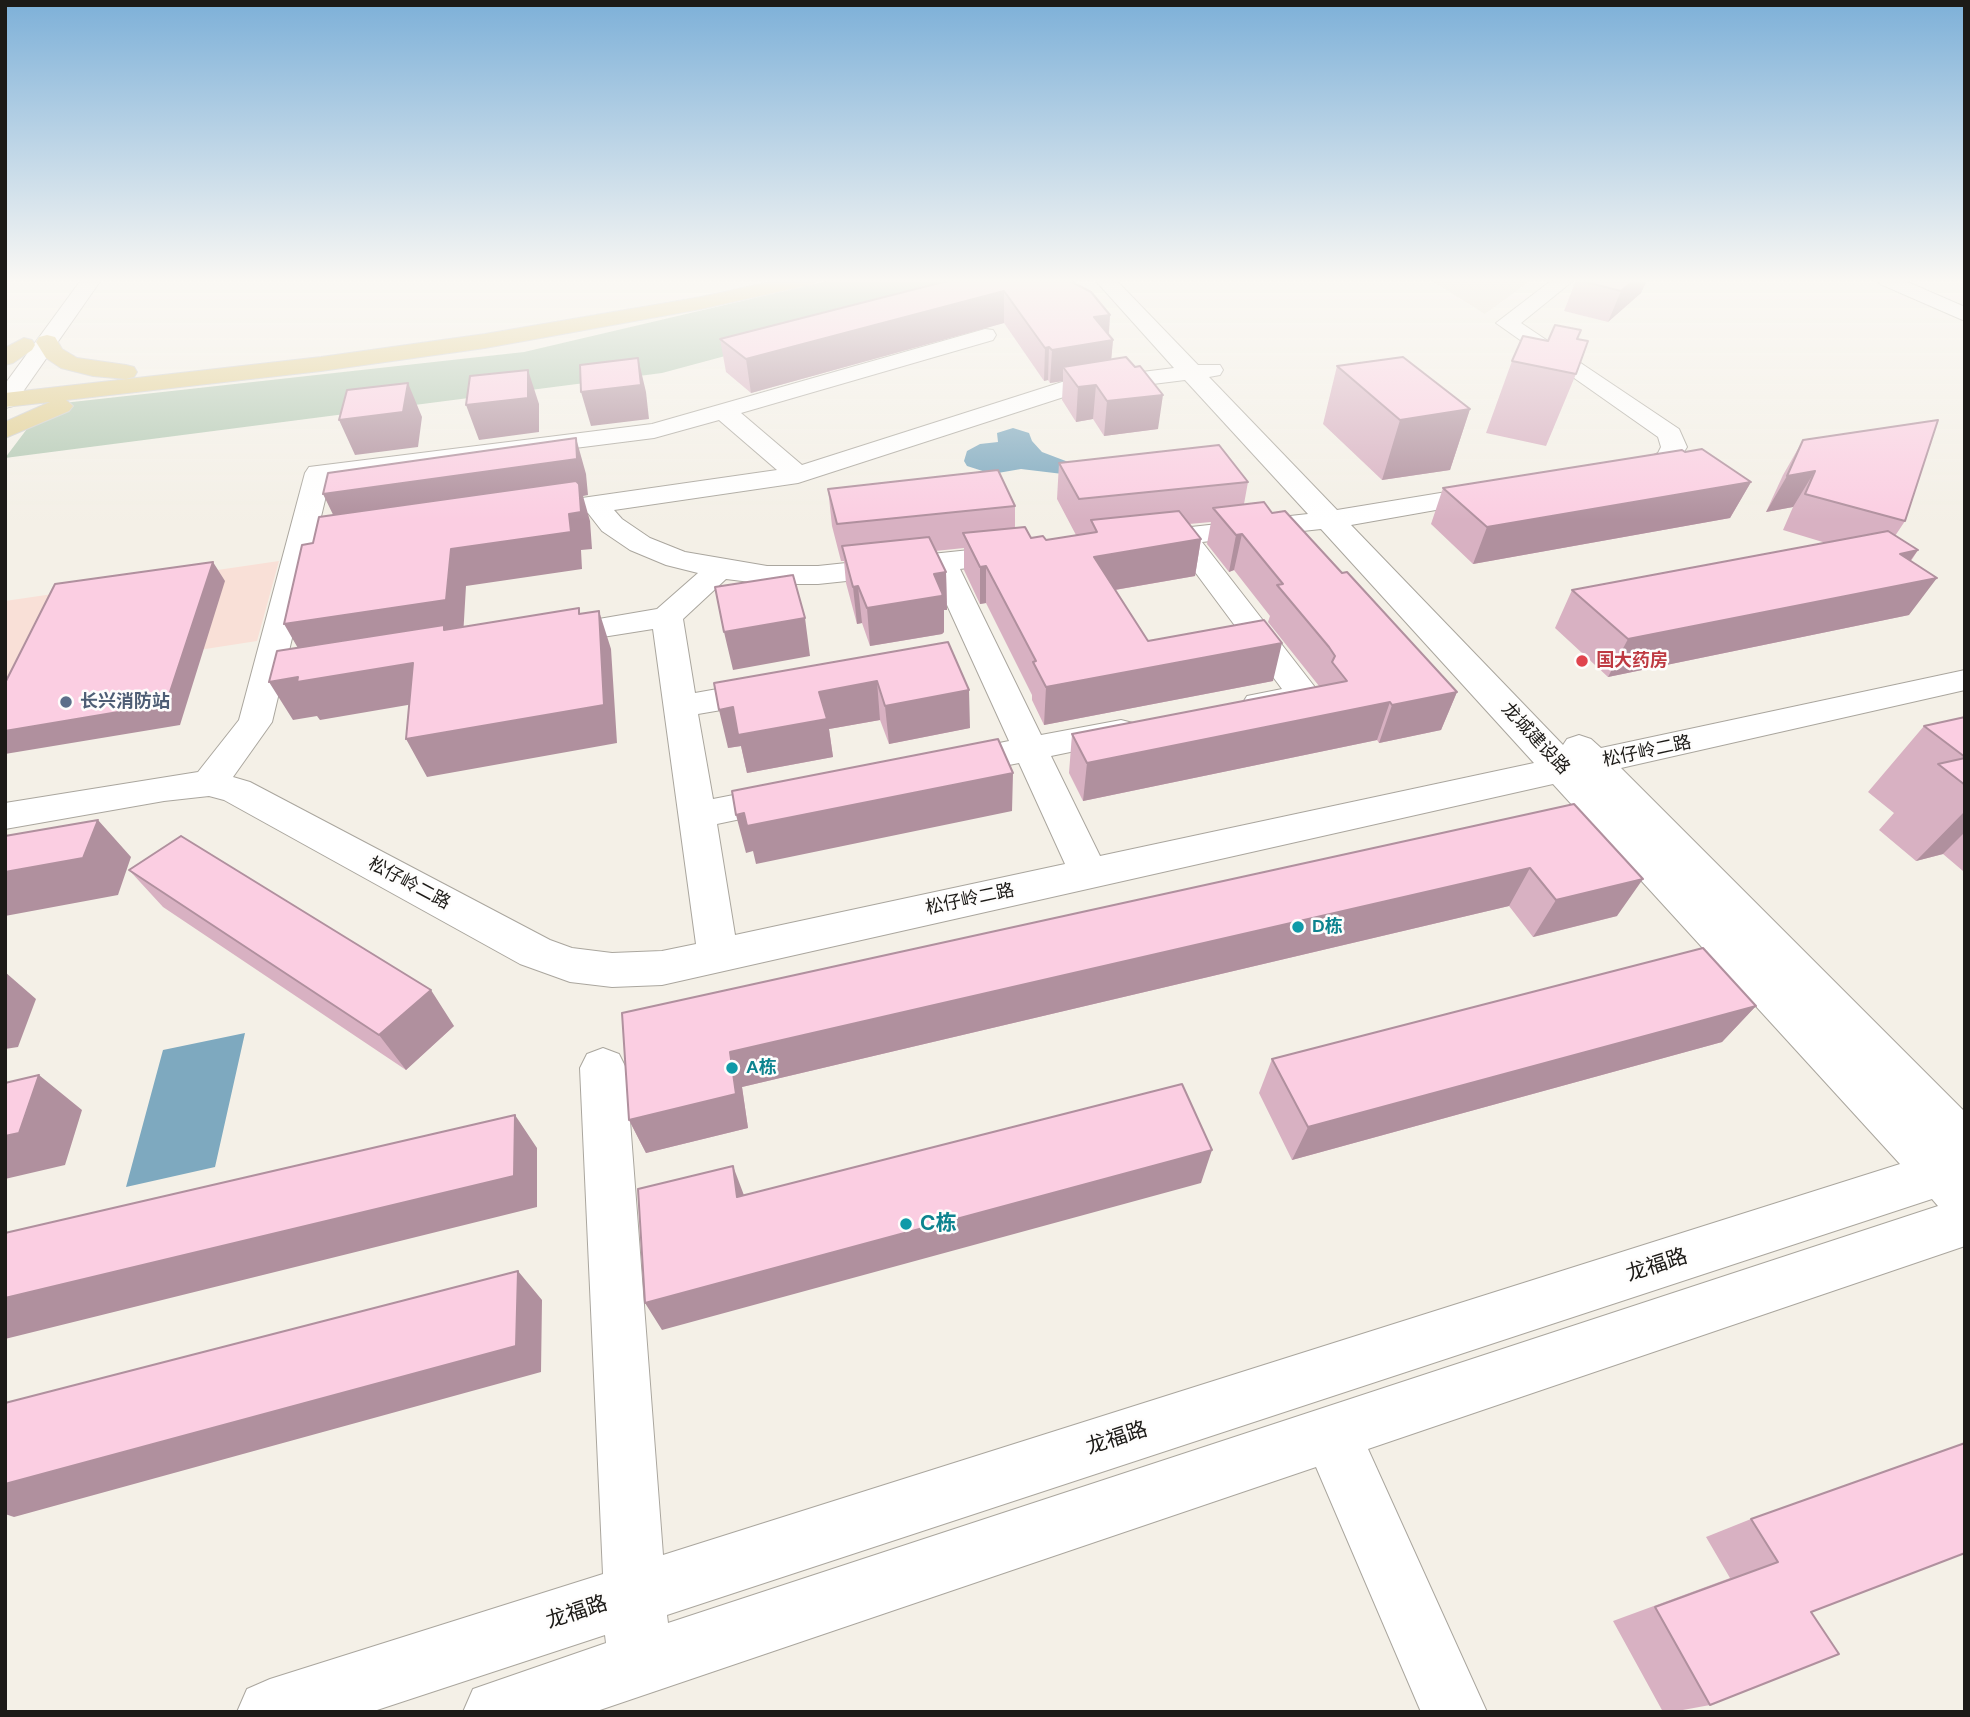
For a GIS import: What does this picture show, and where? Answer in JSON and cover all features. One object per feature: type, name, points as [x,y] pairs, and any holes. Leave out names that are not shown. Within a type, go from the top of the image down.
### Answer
[{"type":"main road","points":[[63,360],[136,379]]},
{"type":"main road","points":[[5,431],[60,406],[136,379],[274,360]]},
{"type":"main road","points":[[7,391],[348,360]]},
{"type":"street","points":[[7,391],[18,360]]},
{"type":"street","points":[[7,391],[32,360]]},
{"type":"street","points":[[209,783],[255,722],[279,680],[313,546],[318,472],[654,431],[899,360]]},
{"type":"street","name":"龙城建设路","points":[[1189,360],[1579,766],[1960,1181]]},
{"type":"street","name":"龙城建设路","points":[[1192,360],[1202,372]]},
{"type":"street","points":[[1563,360],[1655,422],[1673,441],[1673,453],[1662,463],[1600,475]]},
{"type":"street","points":[[554,510],[798,475],[1070,387],[1202,372]]},
{"type":"street","points":[[724,411],[798,475]]},
{"type":"street","points":[[1116,543],[1342,518],[1518,489]]},
{"type":"street","points":[[594,505],[612,525],[640,544],[676,559],[719,569],[767,575],[818,575],[1049,550]]},
{"type":"street","points":[[1183,536],[1304,695],[1222,711]]},
{"type":"street","points":[[942,562],[972,655],[1031,749],[1089,874]]},
{"type":"street","points":[[519,641],[667,617],[719,569]]},
{"type":"street","points":[[667,617],[718,955]]},
{"type":"street","name":"松仔岭二路","points":[[5,816],[164,788],[209,783],[237,791],[535,952],[570,965],[612,970],[662,968],[1965,681]]},
{"type":"street","points":[[680,706],[799,685]]},
{"type":"street","points":[[924,770],[1154,725]]},
{"type":"street","points":[[697,815],[817,791]]},
{"type":"street","points":[[603,1068],[639,1664]]},
{"type":"street","points":[[496,1712],[1331,1433],[1960,1181]]},
{"type":"street","name":"龙福路","points":[[270,1712],[635,1594],[1960,1181]]},
{"type":"street","points":[[1331,1433],[1454,1712]]},
{"type":"shaded area","points":[[279,561],[257,641],[5,680],[5,601]]},
{"type":"green space","points":[[451,360],[710,360],[662,373],[5,458],[45,405]]},
{"type":"water","points":[[1013,428],[1029,433],[1042,452],[1071,463],[1071,475],[1021,469],[992,474],[967,466],[964,461],[967,451],[980,444],[998,442],[997,433]]},
{"type":"water","points":[[245,1033],[215,1167],[126,1187],[163,1050]]},
{"type":"building","points":[[638,360],[641,385],[581,392],[580,365]]},
{"type":"building","points":[[1106,360],[1129,360],[1135,367],[1140,366],[1163,395],[1107,401],[1096,385],[1078,387],[1063,367]]},
{"type":"building","points":[[1380,360],[1407,360],[1470,409],[1400,420],[1337,366]]},
{"type":"building","points":[[1512,360],[1581,360],[1576,374]]},
{"type":"building","points":[[528,370],[528,398],[466,405],[470,376]]},
{"type":"building","points":[[408,383],[403,412],[339,420],[347,390]]},
{"type":"building","points":[[1938,420],[1905,521],[1805,494],[1815,471],[1787,476],[1803,440]]},
{"type":"building","points":[[576,438],[577,459],[323,494],[328,473]]},
{"type":"building","points":[[1219,445],[1248,482],[1079,499],[1059,463]]},
{"type":"building","points":[[1702,449],[1751,482],[1487,527],[1443,488],[1682,450],[1685,452]]},
{"type":"building","points":[[998,470],[1015,506],[837,524],[828,489]]},
{"type":"building","points":[[576,481],[579,484],[581,512],[569,514],[571,532],[451,549],[446,600],[284,624],[302,545],[313,543],[319,517]]},
{"type":"building","points":[[1264,502],[1272,513],[1285,511],[1342,573],[1347,572],[1457,692],[1392,705],[1390,702],[1087,763],[1072,734],[1347,681],[1332,662],[1335,656],[1329,647],[1277,585],[1283,584],[1242,534],[1236,535],[1213,508]]},
{"type":"building","points":[[1179,511],[1201,539],[1094,557],[1148,641],[1264,620],[1282,643],[1046,687],[1033,662],[1036,661],[986,566],[980,567],[963,533],[1025,527],[1031,538],[1043,536],[1046,540],[1097,532],[1091,520]]},
{"type":"building","points":[[1888,531],[1918,550],[1900,554],[1937,578],[1628,639],[1572,590]]},
{"type":"building","points":[[929,537],[946,572],[934,574],[943,595],[867,608],[858,586],[853,587],[842,546]]},
{"type":"building","points":[[213,562],[166,704],[5,731],[5,683],[55,584]]},
{"type":"building","points":[[793,575],[805,618],[724,632],[715,587]]},
{"type":"building","points":[[579,608],[579,614],[599,611],[604,705],[406,739],[413,663],[297,682],[298,677],[269,682],[277,651],[444,625],[444,630]]},
{"type":"building","points":[[948,642],[969,690],[885,706],[877,681],[819,692],[827,719],[738,735],[733,707],[719,710],[714,683]]},
{"type":"building","points":[[1965,717],[1965,757],[1924,726]]},
{"type":"building","points":[[998,739],[1013,773],[747,826],[744,813],[736,815],[732,791]]},
{"type":"building","points":[[1965,758],[1965,785],[1938,764]]},
{"type":"building","points":[[1574,804],[1643,879],[1556,900],[1530,868],[730,1052],[736,1094],[629,1120],[622,1013]]},
{"type":"building","points":[[98,820],[83,858],[5,872],[5,836]]},
{"type":"building","points":[[181,836],[431,990],[379,1035],[129,870]]},
{"type":"building","points":[[1703,948],[1756,1006],[1308,1127],[1272,1059]]},
{"type":"building","points":[[39,1075],[19,1133],[5,1136],[5,1083]]},
{"type":"building","points":[[1182,1084],[1212,1150],[645,1303],[638,1189],[733,1166],[737,1197]]},
{"type":"building","points":[[515,1115],[514,1176],[5,1298],[5,1233]]},
{"type":"building","points":[[518,1271],[516,1346],[5,1484],[5,1403]]},
{"type":"building","points":[[1965,1443],[1965,1553],[1811,1612],[1839,1654],[1710,1705],[1655,1607],[1778,1562],[1751,1519]]},
{"type":"place","name":"国大药房","points":[[1582,661]]},
{"type":"place","name":"长兴消防站","points":[[66,702]]},
{"type":"place","name":"D栋","points":[[1298,927]]},
{"type":"place","name":"A栋","points":[[732,1068]]},
{"type":"place","name":"C栋","points":[[906,1224]]}]
